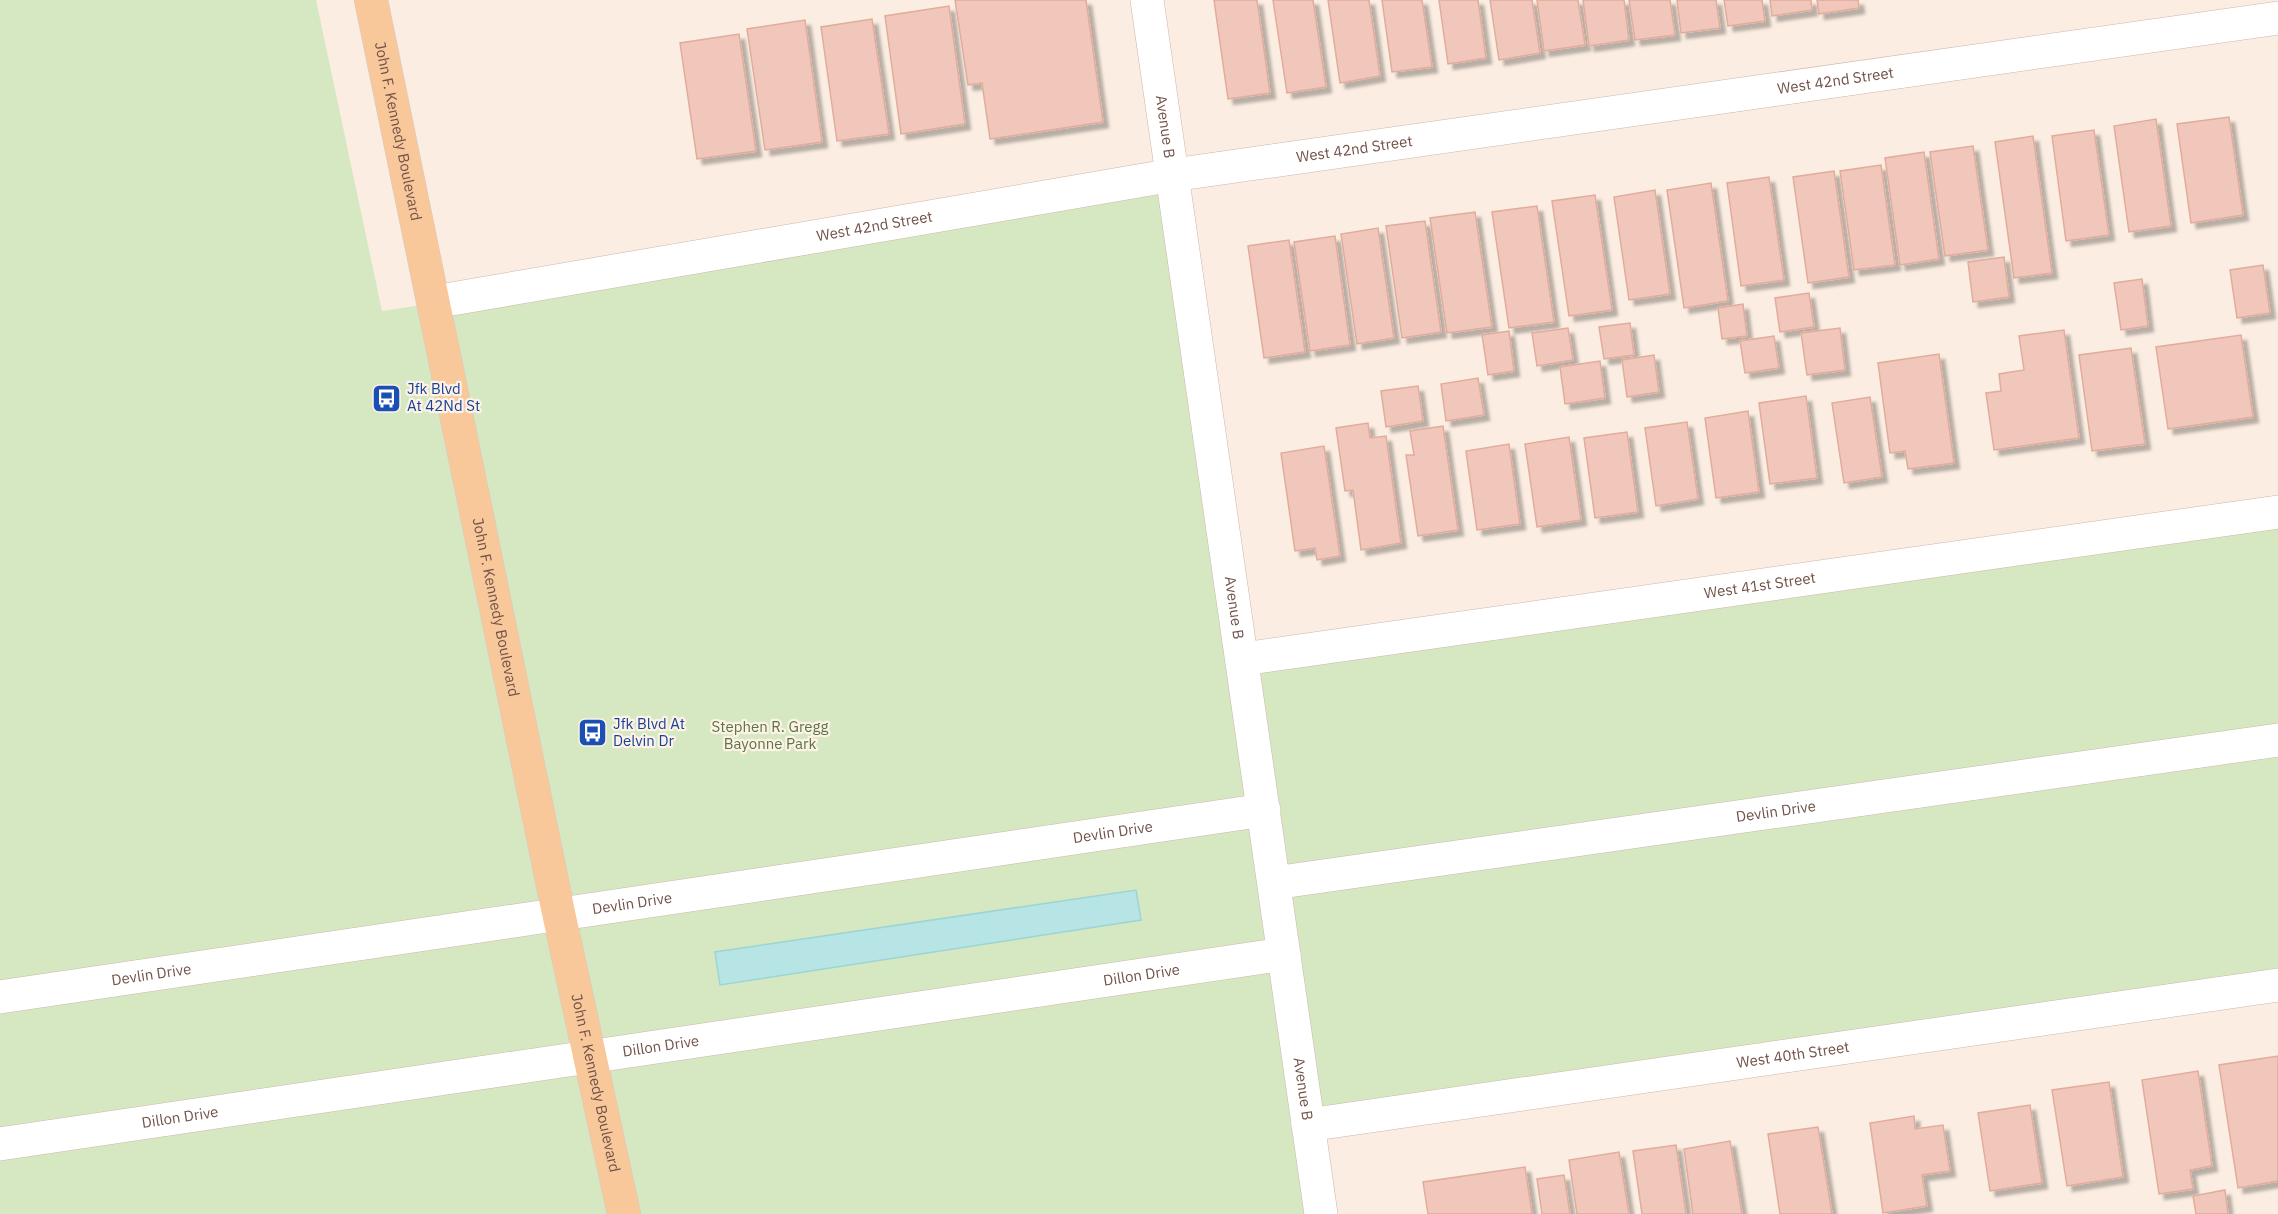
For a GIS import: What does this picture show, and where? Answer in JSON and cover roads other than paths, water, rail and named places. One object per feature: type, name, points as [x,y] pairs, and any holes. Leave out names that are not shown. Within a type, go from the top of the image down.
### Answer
[{"type":"main road","name":"John F. Kennedy Boulevard","points":[[371,0],[559,915],[624,1214]]},
{"type":"street","name":"Avenue B","points":[[1147,0],[1321,1214]]},
{"type":"street","name":"West 42nd Street","points":[[434,302],[1173,175],[2278,18]]},
{"type":"street","name":"West 41st Street","points":[[1243,659],[2278,512]]},
{"type":"street","name":"Devlin Drive","points":[[1274,883],[2278,740]]},
{"type":"street","name":"Devlin Drive","points":[[0,997],[1264,810]]},
{"type":"street","name":"Dillon Drive","points":[[0,1144],[1284,954]]},
{"type":"street","name":"West 40th Street","points":[[1308,1125],[2278,985]]},
{"type":"water","points":[[1136,890],[1141,920],[720,985],[715,952]]},
{"type":"place","name":"Jfk Blvd At 42Nd St","points":[[386,398]]},
{"type":"place","name":"Jfk Blvd At Delvin Dr","points":[[592,733]]},
{"type":"park label","name":"Stephen R. Gregg Bayonne Park","points":[[770,736]]}]
